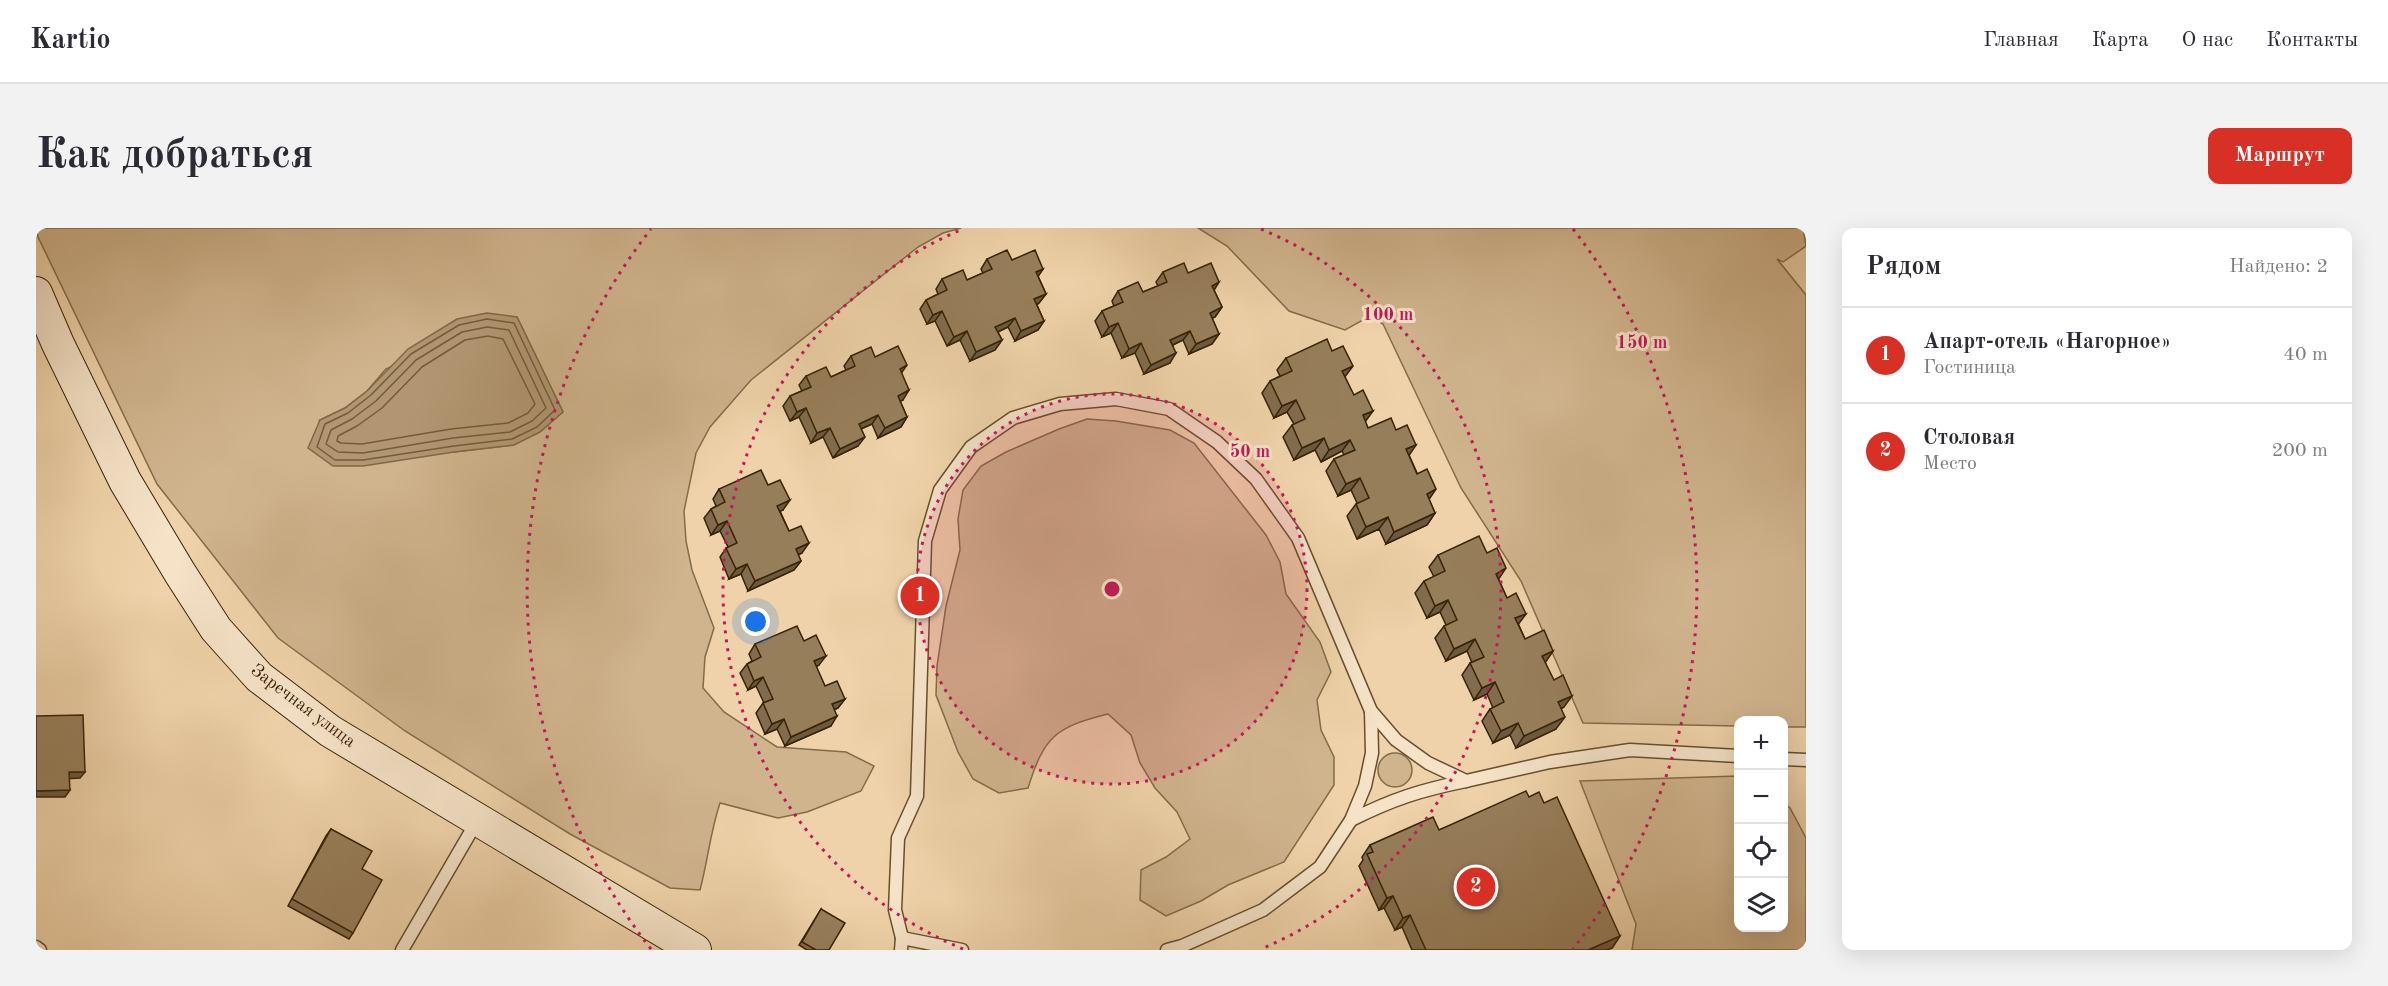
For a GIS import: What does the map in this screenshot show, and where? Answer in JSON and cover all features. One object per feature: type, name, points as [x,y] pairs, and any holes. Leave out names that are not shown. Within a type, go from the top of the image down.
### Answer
[{"type":"main road","name":"Заречная улица","points":[[36,293],[58,344],[125,481],[216,629],[259,677],[330,731],[695,950]]},
{"type":"lane","points":[[962,950],[902,944],[895,910],[898,838],[917,796],[925,541],[940,490],[952,473],[971,447],[1013,418],[1060,404],[1116,399],[1168,409],[1217,442],[1256,479],[1298,538],[1371,711],[1396,740],[1412,752],[1428,763],[1466,781]]},
{"type":"lane","points":[[1167,950],[1182,946],[1263,910],[1320,867],[1351,820],[1365,786],[1372,753],[1371,711]]},
{"type":"lane","points":[[1351,820],[1385,803],[1421,790],[1550,762],[1630,750],[1734,756]]},
{"type":"lane","points":[[1788,759],[1806,760]]},
{"type":"lane","points":[[402,950],[478,820]]},
{"type":"lane","points":[[36,947],[40,950]]},
{"type":"shaded area","points":[[36,228],[961,228],[943,233],[918,247],[751,380],[710,427],[696,453],[684,511],[686,541],[692,570],[714,628],[705,657],[703,688],[724,712],[777,747],[846,752],[874,766],[861,791],[807,812],[778,818],[720,803],[700,890],[670,888],[570,834],[405,731],[278,638],[157,484],[38,237]],"holes":[[[517,317],[563,412],[514,445],[454,452],[320,420],[345,408],[367,391],[386,369]]]},
{"type":"shaded area","points":[[1198,228],[1803,228],[1806,246],[1783,262],[1777,259],[1806,295],[1806,727],[1788,727],[1788,716],[1734,716],[1734,726],[1583,723],[1521,581],[1461,488],[1383,324],[1370,316],[1345,330],[1289,311],[1227,246]]},
{"type":"shaded area","points":[[1087,419],[1116,421],[1170,430],[1194,443],[1266,535],[1280,562],[1286,594],[1320,642],[1331,672],[1317,700],[1321,730],[1334,757],[1334,785],[1284,862],[1228,885],[1201,901],[1166,916],[1140,900],[1141,870],[1166,857],[1190,839],[1177,812],[1155,788],[1140,763],[1131,735],[1108,714],[1075,724],[1054,737],[1046,746],[1028,788],[999,793],[973,779],[958,752],[936,695],[937,666],[946,606],[960,550],[958,519],[963,490],[981,466],[1006,452]]},
{"type":"shaded area","points":[[1395,753],[1407,758],[1412,770],[1407,782],[1395,787],[1383,782],[1378,770],[1383,758]]},
{"type":"shaded area","points":[[1734,776],[1734,932],[1788,932],[1788,806],[1806,838],[1806,950],[1632,950],[1636,924],[1580,781]]},
{"type":"water","points":[[487,313],[517,317],[563,412],[540,432],[514,445],[363,466],[333,466],[308,448],[320,420],[345,408],[367,391],[408,349],[457,319]]},
{"type":"building","points":[[1007,250],[1012,260],[1035,250],[1043,269],[1036,272],[1046,294],[1034,299],[1044,321],[1021,331],[1015,318],[995,327],[1002,340],[976,352],[967,331],[954,337],[942,311],[933,315],[926,300],[947,290],[942,279],[963,270],[967,280],[992,269],[987,259]]},
{"type":"building","points":[[1184,263],[1188,273],[1211,263],[1219,282],[1212,286],[1222,307],[1210,313],[1219,334],[1196,344],[1190,331],[1170,340],[1176,353],[1151,365],[1141,343],[1129,349],[1118,323],[1109,327],[1102,311],[1123,302],[1118,291],[1138,282],[1143,292],[1167,282],[1163,272]]},
{"type":"building","points":[[1327,339],[1332,351],[1343,346],[1353,366],[1342,371],[1354,395],[1363,390],[1373,411],[1363,415],[1368,428],[1391,418],[1396,430],[1407,425],[1416,445],[1406,449],[1417,474],[1427,469],[1436,489],[1427,494],[1435,513],[1394,532],[1388,517],[1366,527],[1356,504],[1369,498],[1360,478],[1346,484],[1334,459],[1355,450],[1350,440],[1329,450],[1324,438],[1302,448],[1292,425],[1305,419],[1296,400],[1282,406],[1270,381],[1292,371],[1286,358]]},
{"type":"building","points":[[898,346],[907,365],[900,369],[909,390],[898,396],[907,417],[885,428],[878,415],[859,424],[865,437],[840,449],[830,428],[817,433],[806,408],[797,412],[790,396],[811,387],[806,376],[826,367],[831,377],[855,366],[851,356],[871,347],[875,357]]},
{"type":"building","points":[[761,470],[768,485],[780,480],[790,500],[777,506],[789,531],[801,526],[809,543],[796,549],[801,561],[755,581],[747,564],[736,569],[726,548],[737,543],[727,521],[718,525],[711,509],[725,502],[719,489]]},
{"type":"building","points":[[1479,536],[1487,553],[1497,548],[1506,568],[1496,574],[1507,598],[1516,593],[1526,614],[1515,618],[1525,639],[1544,630],[1553,651],[1542,656],[1554,680],[1563,675],[1572,696],[1558,702],[1565,717],[1524,736],[1518,723],[1501,731],[1490,709],[1504,702],[1495,682],[1482,688],[1470,663],[1484,657],[1475,639],[1454,649],[1444,626],[1457,620],[1448,600],[1435,606],[1424,581],[1445,571],[1438,555]]},
{"type":"building","points":[[797,626],[804,641],[816,635],[826,656],[814,661],[825,686],[837,681],[845,699],[832,704],[837,716],[791,737],[784,719],[772,724],[763,703],[773,699],[763,677],[754,681],[747,664],[761,657],[755,644]]},
{"type":"building","points":[[83,715],[85,772],[69,772],[70,790],[36,791],[36,716]]},
{"type":"building","points":[[1526,791],[1529,797],[1539,792],[1544,803],[1557,797],[1620,936],[1588,950],[1426,950],[1410,915],[1403,918],[1393,896],[1387,898],[1367,854],[1373,852],[1370,845],[1433,817],[1439,830]]},
{"type":"building","points":[[331,829],[372,851],[362,869],[382,880],[353,933],[292,899]]},
{"type":"building","points":[[821,909],[845,923],[829,950],[816,950],[802,942]]},
{"type":"place","name":"Апарт-отель «Нагорное»","points":[[920,596]]},
{"type":"place","name":"Столовая","points":[[1476,887]]}]
